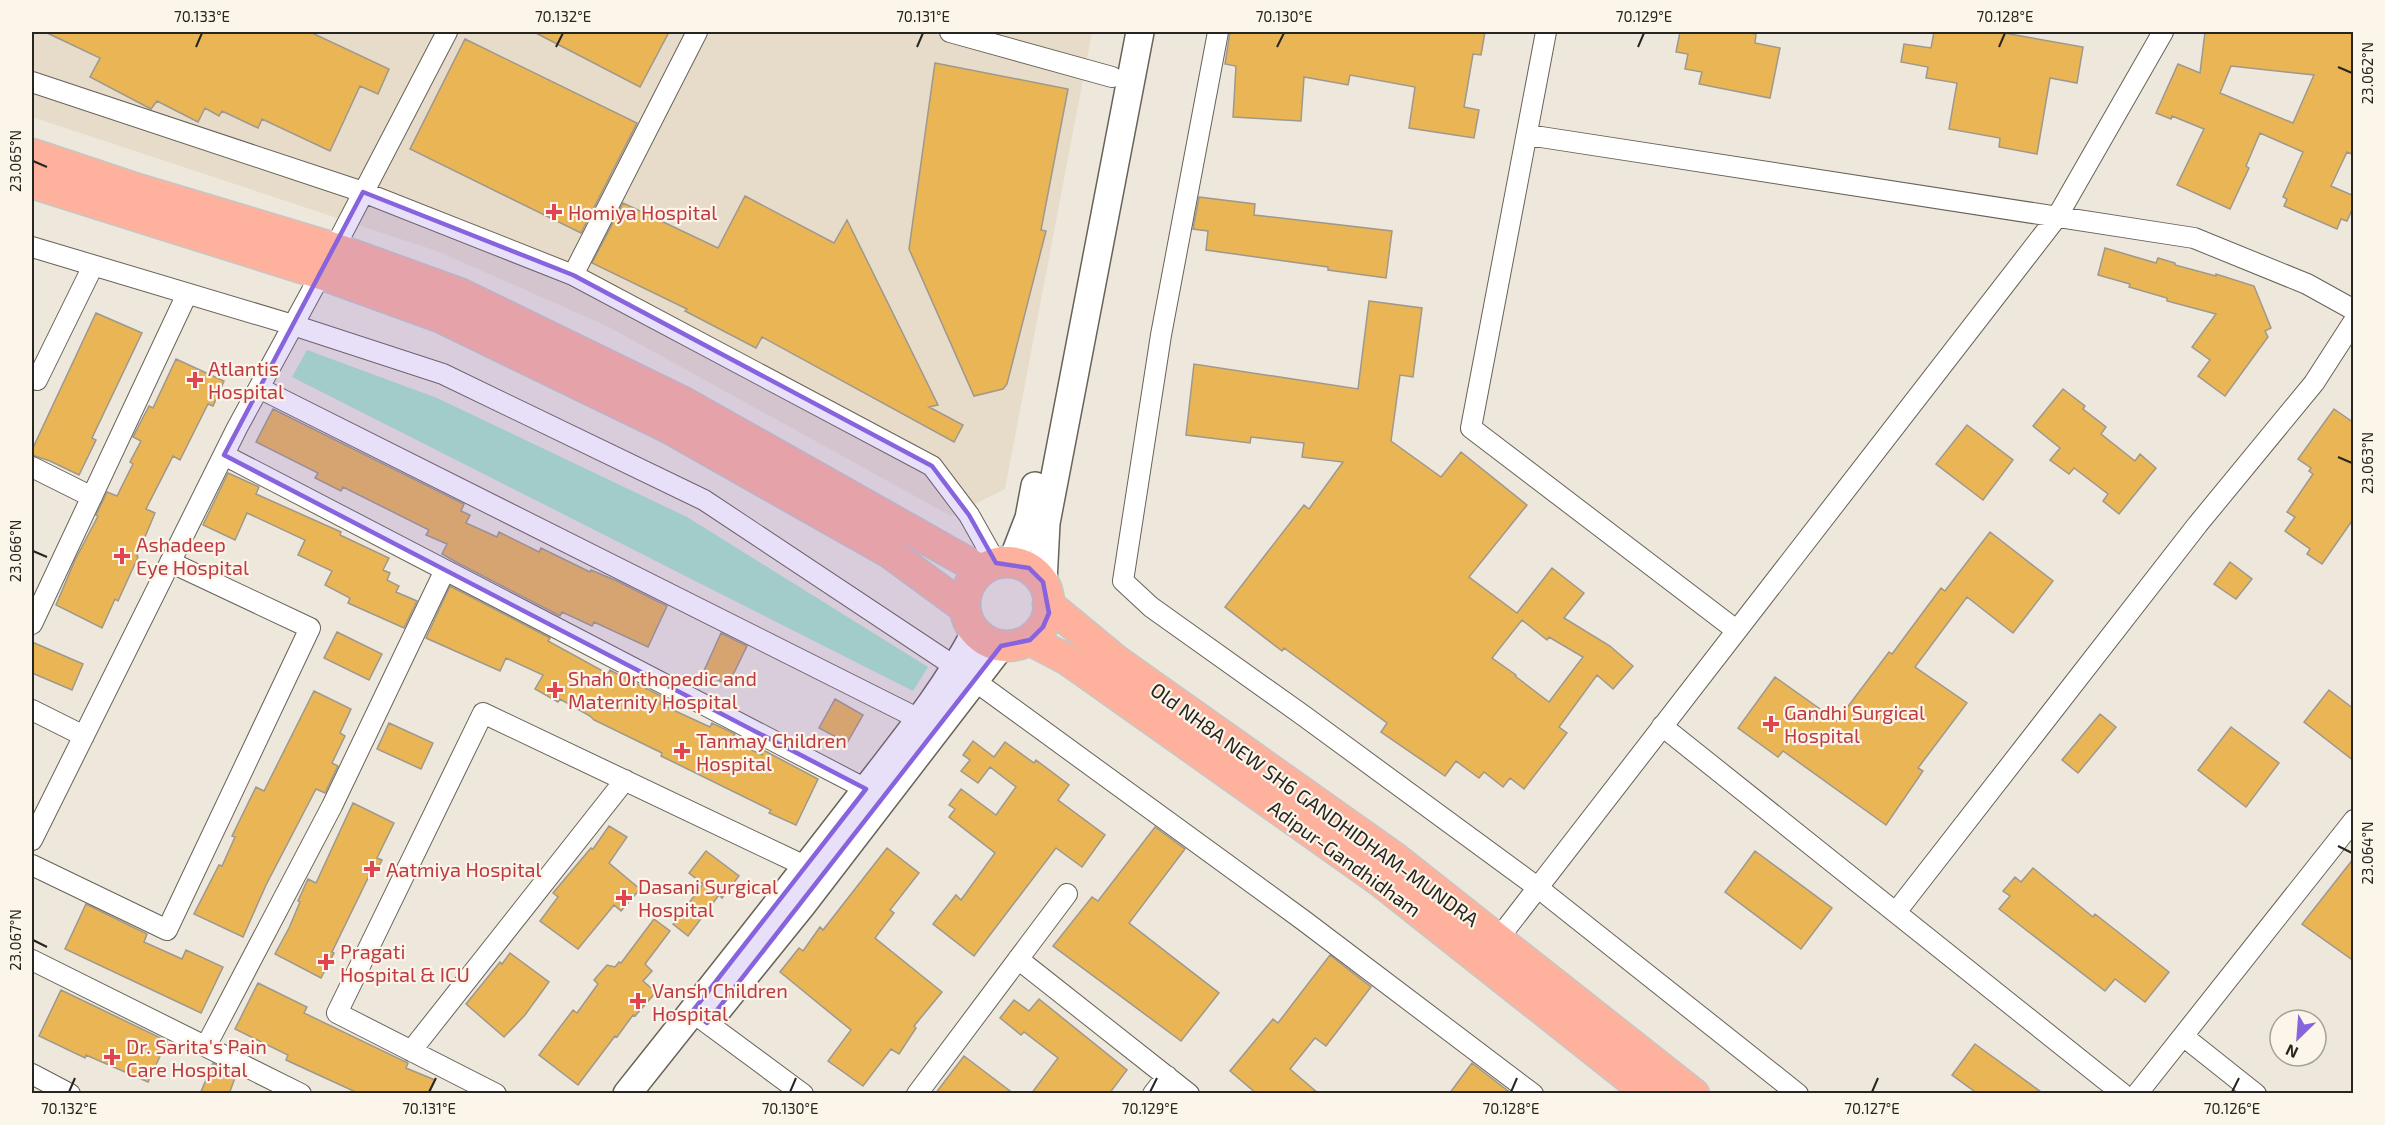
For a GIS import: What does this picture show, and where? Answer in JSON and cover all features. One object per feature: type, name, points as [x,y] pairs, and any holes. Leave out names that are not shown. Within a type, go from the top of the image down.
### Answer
[{"type":"main road","points":[[32,154],[131,187],[334,248],[461,294],[683,402],[996,565],[1029,568],[1046,593],[1049,613],[1043,627],[1030,640],[1017,646],[980,629],[890,553],[669,428],[440,317],[321,274],[32,183]]},
{"type":"main road","points":[[980,629],[964,596],[970,582],[996,565]]},
{"type":"main road","name":"Old NH8A NEW SH6 GANDHIDHAM-MUNDRA","points":[[1046,593],[1118,661],[1395,858],[1694,1094]]},
{"type":"main road","name":"Adipur-Gandhidham","points":[[1030,640],[1068,660],[1380,881],[1649,1094]]},
{"type":"street","points":[[32,840],[224,455],[447,32]]},
{"type":"street","points":[[573,275],[697,32]]},
{"type":"street","points":[[950,32],[1112,77]]},
{"type":"street","points":[[32,82],[363,192],[573,275],[932,466],[969,514],[996,565],[1029,518],[1121,32]]},
{"type":"street","points":[[1046,593],[1046,523],[1140,32]]},
{"type":"street","points":[[1218,32],[1161,335],[1124,581],[1150,607],[1314,723],[1537,887],[1798,1094]]},
{"type":"street","points":[[1546,32],[1471,428],[1736,630]]},
{"type":"street","points":[[1498,939],[2057,217],[2163,32]]},
{"type":"street","points":[[1528,135],[2194,238],[2307,284],[2354,310]]},
{"type":"street","points":[[32,248],[293,326],[443,374],[705,500],[966,674],[1303,920],[1533,1094]]},
{"type":"street","points":[[32,377],[37,380],[93,266]]},
{"type":"street","points":[[32,624],[187,294]]},
{"type":"street","points":[[1896,912],[2198,524],[2314,383],[2354,321]]},
{"type":"street","points":[[259,388],[919,719]]},
{"type":"street","points":[[224,455],[866,789]]},
{"type":"street","points":[[32,467],[92,497]]},
{"type":"street","points":[[32,866],[167,930],[310,628],[170,562]]},
{"type":"street","points":[[206,1046],[332,806],[445,570]]},
{"type":"street","points":[[627,1094],[802,905],[966,674],[980,629]]},
{"type":"street","points":[[650,1094],[699,1018],[807,867],[919,719],[966,674]]},
{"type":"street","points":[[32,710],[84,736]]},
{"type":"street","points":[[496,1094],[337,1013],[483,713],[807,867]]},
{"type":"street","points":[[1662,726],[2122,1094]]},
{"type":"street","points":[[411,1051],[625,780]]},
{"type":"street","points":[[2137,1094],[2354,820]]},
{"type":"street","points":[[917,1094],[1067,894]]},
{"type":"street","points":[[1018,959],[1189,1094]]},
{"type":"street","points":[[32,960],[301,1094]]},
{"type":"street","points":[[699,1018],[803,1094]]},
{"type":"street","points":[[2183,1036],[2256,1094]]},
{"type":"street","points":[[32,1074],[70,1094]]},
{"type":"street","points":[[1153,1094],[1167,1076]]},
{"type":"highlighted area","points":[[363,192],[573,275],[932,466],[969,515],[996,563],[1029,568],[1043,582],[1049,613],[1043,627],[1030,640],[1001,646],[707,1023],[692,1012],[866,789],[224,455]]},
{"type":"shaded area","points":[[32,32],[1092,32],[1005,489],[951,516],[607,326],[437,251],[32,117]]},
{"type":"green space","points":[[307,350],[437,398],[687,517],[928,667],[913,691],[292,377]]},
{"type":"building","points":[[45,32],[310,32],[389,69],[378,94],[360,86],[330,151],[262,119],[258,128],[222,111],[219,116],[205,108],[198,122],[157,101],[151,109],[90,77],[100,58]]},
{"type":"building","points":[[534,32],[669,32],[640,87]]},
{"type":"building","points":[[1230,32],[1485,32],[1481,55],[1473,54],[1464,107],[1479,110],[1474,138],[1409,128],[1415,87],[1350,75],[1348,85],[1304,77],[1301,121],[1233,117],[1236,66],[1225,64]]},
{"type":"building","points":[[1680,32],[1756,34],[1755,43],[1780,48],[1770,98],[1699,84],[1702,72],[1685,69],[1688,54],[1676,52]]},
{"type":"building","points":[[1934,32],[1998,32],[2083,47],[2077,83],[2050,78],[2037,154],[1999,147],[2000,138],[1949,129],[1957,83],[1926,78],[1928,67],[1901,62],[1904,44],[1931,48]]},
{"type":"building","points":[[2205,32],[2354,32],[2354,155],[2347,152],[2331,186],[2354,196],[2354,205],[2347,221],[2341,219],[2337,229],[2284,206],[2287,199],[2283,197],[2303,152],[2260,133],[2246,166],[2249,168],[2230,209],[2177,185],[2204,129],[2172,116],[2171,119],[2156,113],[2178,64],[2200,73]],"holes":[[[2231,66],[2314,75],[2293,123],[2220,93]]]},
{"type":"building","points":[[465,39],[637,123],[581,233],[410,149]]},
{"type":"building","points":[[935,63],[1068,89],[1041,230],[1046,231],[1007,384],[1003,389],[974,396],[909,249]]},
{"type":"building","points":[[745,196],[834,243],[847,220],[938,405],[929,407],[963,425],[954,442],[762,337],[756,348],[685,311],[687,309],[592,263],[623,203],[718,248]]},
{"type":"building","points":[[1199,197],[1255,204],[1254,215],[1392,231],[1386,278],[1328,270],[1328,267],[1206,250],[1208,231],[1193,229]]},
{"type":"building","points":[[2105,248],[2156,263],[2158,258],[2175,263],[2175,265],[2216,276],[2216,274],[2254,286],[2271,328],[2265,331],[2268,337],[2225,396],[2198,376],[2210,360],[2192,347],[2216,314],[2167,301],[2167,298],[2129,287],[2130,284],[2098,275]]},
{"type":"building","points":[[1369,301],[1422,308],[1413,377],[1400,375],[1391,441],[1441,477],[1461,452],[1527,505],[1469,577],[1517,613],[1552,568],[1584,593],[1564,618],[1610,646],[1633,666],[1613,689],[1597,675],[1559,727],[1567,733],[1524,789],[1510,778],[1503,787],[1484,772],[1479,778],[1456,761],[1445,776],[1381,732],[1387,723],[1284,648],[1282,651],[1225,607],[1304,505],[1309,509],[1343,462],[1302,457],[1304,443],[1251,437],[1250,443],[1186,435],[1194,364],[1358,389]],"holes":[[[1522,620],[1547,640],[1549,637],[1583,657],[1549,702],[1492,658]]]},
{"type":"building","points":[[96,313],[142,333],[92,438],[96,440],[79,475],[32,455],[32,450]]},
{"type":"building","points":[[176,359],[224,381],[213,406],[208,404],[180,460],[173,456],[146,509],[155,513],[118,601],[115,599],[102,628],[56,605],[107,492],[117,496],[133,464],[130,462],[141,441],[133,437],[149,406],[153,408]]},
{"type":"building","points":[[2063,389],[2085,406],[2083,409],[2106,427],[2101,434],[2135,461],[2140,454],[2156,468],[2119,514],[2103,501],[2108,494],[2074,468],[2069,474],[2050,460],[2060,448],[2033,426]]},
{"type":"building","points":[[273,409],[464,504],[461,511],[470,515],[466,523],[497,537],[499,532],[539,552],[541,548],[590,572],[591,570],[617,581],[667,606],[648,647],[594,622],[592,626],[562,612],[560,616],[456,562],[442,554],[447,544],[426,535],[429,530],[343,487],[341,491],[315,478],[318,473],[256,442]]},
{"type":"building","points":[[2334,409],[2354,423],[2354,518],[2322,564],[2307,554],[2310,549],[2285,531],[2295,517],[2287,512],[2313,474],[2309,471],[2311,468],[2298,459]]},
{"type":"building","points":[[1967,425],[2013,460],[1983,500],[1936,464]]},
{"type":"building","points":[[228,473],[259,487],[256,494],[341,532],[340,535],[389,558],[383,570],[390,573],[387,580],[399,586],[396,592],[417,601],[404,628],[348,603],[350,598],[325,585],[332,571],[298,555],[305,540],[247,513],[235,540],[203,525]]},
{"type":"building","points":[[1990,532],[2053,581],[2013,633],[1967,597],[1915,667],[1967,703],[1918,768],[1923,771],[1886,825],[1783,751],[1778,757],[1738,728],[1775,677],[1837,721],[1889,652],[1892,654],[1941,588],[1945,591]]},
{"type":"building","points":[[2230,562],[2252,579],[2236,599],[2214,584]]},
{"type":"building","points":[[450,586],[550,638],[548,641],[608,674],[610,670],[663,697],[660,704],[710,727],[712,723],[735,734],[732,741],[762,755],[763,750],[818,779],[796,825],[769,813],[771,810],[661,756],[662,753],[594,720],[560,699],[558,702],[535,689],[543,675],[506,658],[500,671],[426,638]]},
{"type":"building","points":[[337,632],[382,654],[369,680],[324,658]]},
{"type":"building","points":[[721,633],[747,646],[728,685],[703,673]]},
{"type":"building","points":[[32,642],[83,664],[72,690],[32,673]]},
{"type":"building","points":[[2329,690],[2354,709],[2354,761],[2304,722]]},
{"type":"building","points":[[314,691],[351,709],[340,733],[345,736],[332,763],[338,766],[325,793],[316,789],[266,885],[243,937],[194,914],[219,865],[222,866],[235,837],[232,836],[256,787],[264,791]]},
{"type":"building","points":[[835,699],[863,715],[847,743],[819,728]]},
{"type":"building","points":[[2100,714],[2116,727],[2078,773],[2062,760]]},
{"type":"building","points":[[389,723],[433,743],[421,769],[377,749]]},
{"type":"building","points":[[2231,727],[2279,763],[2246,807],[2198,770]]},
{"type":"building","points":[[973,741],[994,757],[1005,742],[1034,763],[1036,760],[1069,785],[1058,800],[1105,835],[1082,867],[1056,848],[974,956],[933,924],[956,895],[961,900],[995,853],[949,817],[955,809],[949,805],[961,789],[996,815],[1016,787],[990,767],[978,783],[961,771],[970,760],[963,755]]},
{"type":"building","points":[[353,803],[394,823],[377,858],[382,860],[374,876],[370,874],[321,978],[275,954],[289,928],[308,879],[316,883]]},
{"type":"building","points":[[609,826],[627,837],[609,863],[640,889],[621,911],[614,905],[578,949],[540,921],[558,897],[553,893],[591,848],[593,849]]},
{"type":"building","points":[[1155,827],[1185,849],[1129,923],[1219,993],[1181,1041],[1053,946],[1092,897],[1098,901]]},
{"type":"building","points":[[887,848],[919,873],[890,910],[894,913],[875,938],[942,992],[914,1026],[916,1028],[899,1054],[891,1049],[863,1086],[828,1061],[851,1030],[780,972],[799,948],[803,951],[820,927],[823,930]]},
{"type":"building","points":[[706,851],[739,876],[722,898],[719,895],[688,936],[673,924],[703,884],[689,873]]},
{"type":"building","points":[[1755,851],[1832,908],[1801,949],[1725,892]]},
{"type":"building","points":[[2354,858],[2354,961],[2302,924]]},
{"type":"building","points":[[2033,868],[2093,917],[2095,914],[2169,972],[2145,1002],[2115,979],[2105,991],[1999,909],[2010,896],[2003,891],[2015,877],[2021,882]]},
{"type":"building","points":[[86,904],[147,934],[144,942],[182,959],[186,950],[223,967],[201,1013],[65,949]]},
{"type":"building","points":[[654,919],[670,931],[645,964],[652,971],[643,981],[656,992],[635,1016],[633,1015],[617,1037],[615,1036],[578,1085],[539,1055],[573,1010],[577,1013],[598,984],[594,980],[607,965],[615,967],[619,962],[621,963]]},
{"type":"building","points":[[510,953],[549,982],[525,1015],[504,1037],[466,1004]]},
{"type":"building","points":[[1330,955],[1371,987],[1326,1046],[1315,1038],[1290,1069],[1319,1094],[1257,1094],[1230,1071],[1273,1019],[1278,1023]]},
{"type":"building","points":[[258,983],[307,1007],[304,1013],[408,1063],[406,1068],[435,1080],[429,1094],[360,1094],[286,1060],[288,1055],[235,1029]]},
{"type":"building","points":[[61,990],[167,1041],[148,1082],[86,1055],[85,1058],[39,1036]]},
{"type":"building","points":[[1039,999],[1127,1070],[1109,1094],[1031,1094],[1058,1058],[1024,1032],[1021,1035],[1000,1018],[1014,1000],[1029,1011]]},
{"type":"building","points":[[1975,1044],[2044,1094],[1978,1094],[1952,1075]]},
{"type":"building","points":[[964,1056],[1014,1094],[935,1094]]},
{"type":"building","points":[[213,1063],[236,1075],[229,1094],[200,1094]]},
{"type":"building","points":[[1472,1063],[1512,1094],[1449,1094]]},
{"type":"place","name":"Homiya Hospital","points":[[554,212]]},
{"type":"place","name":"Atlantis Hospital","points":[[195,380]]},
{"type":"place","name":"Ashadeep Eye Hospital","points":[[122,556]]},
{"type":"place","name":"Shah Orthopedic and Maternity Hospital","points":[[555,690]]},
{"type":"place","name":"Gandhi Surgical Hospital","points":[[1771,724]]},
{"type":"place","name":"Tanmay Children Hospital","points":[[682,751]]},
{"type":"place","name":"Aatmiya Hospital","points":[[372,869]]},
{"type":"place","name":"Dasani Surgical Hospital","points":[[624,898]]},
{"type":"place","name":"Pragati Hospital & ICU","points":[[326,962]]},
{"type":"place","name":"Vansh Children Hospital","points":[[638,1001]]},
{"type":"place","name":"Dr. Sarita's Pain Care Hospital","points":[[112,1057]]}]
